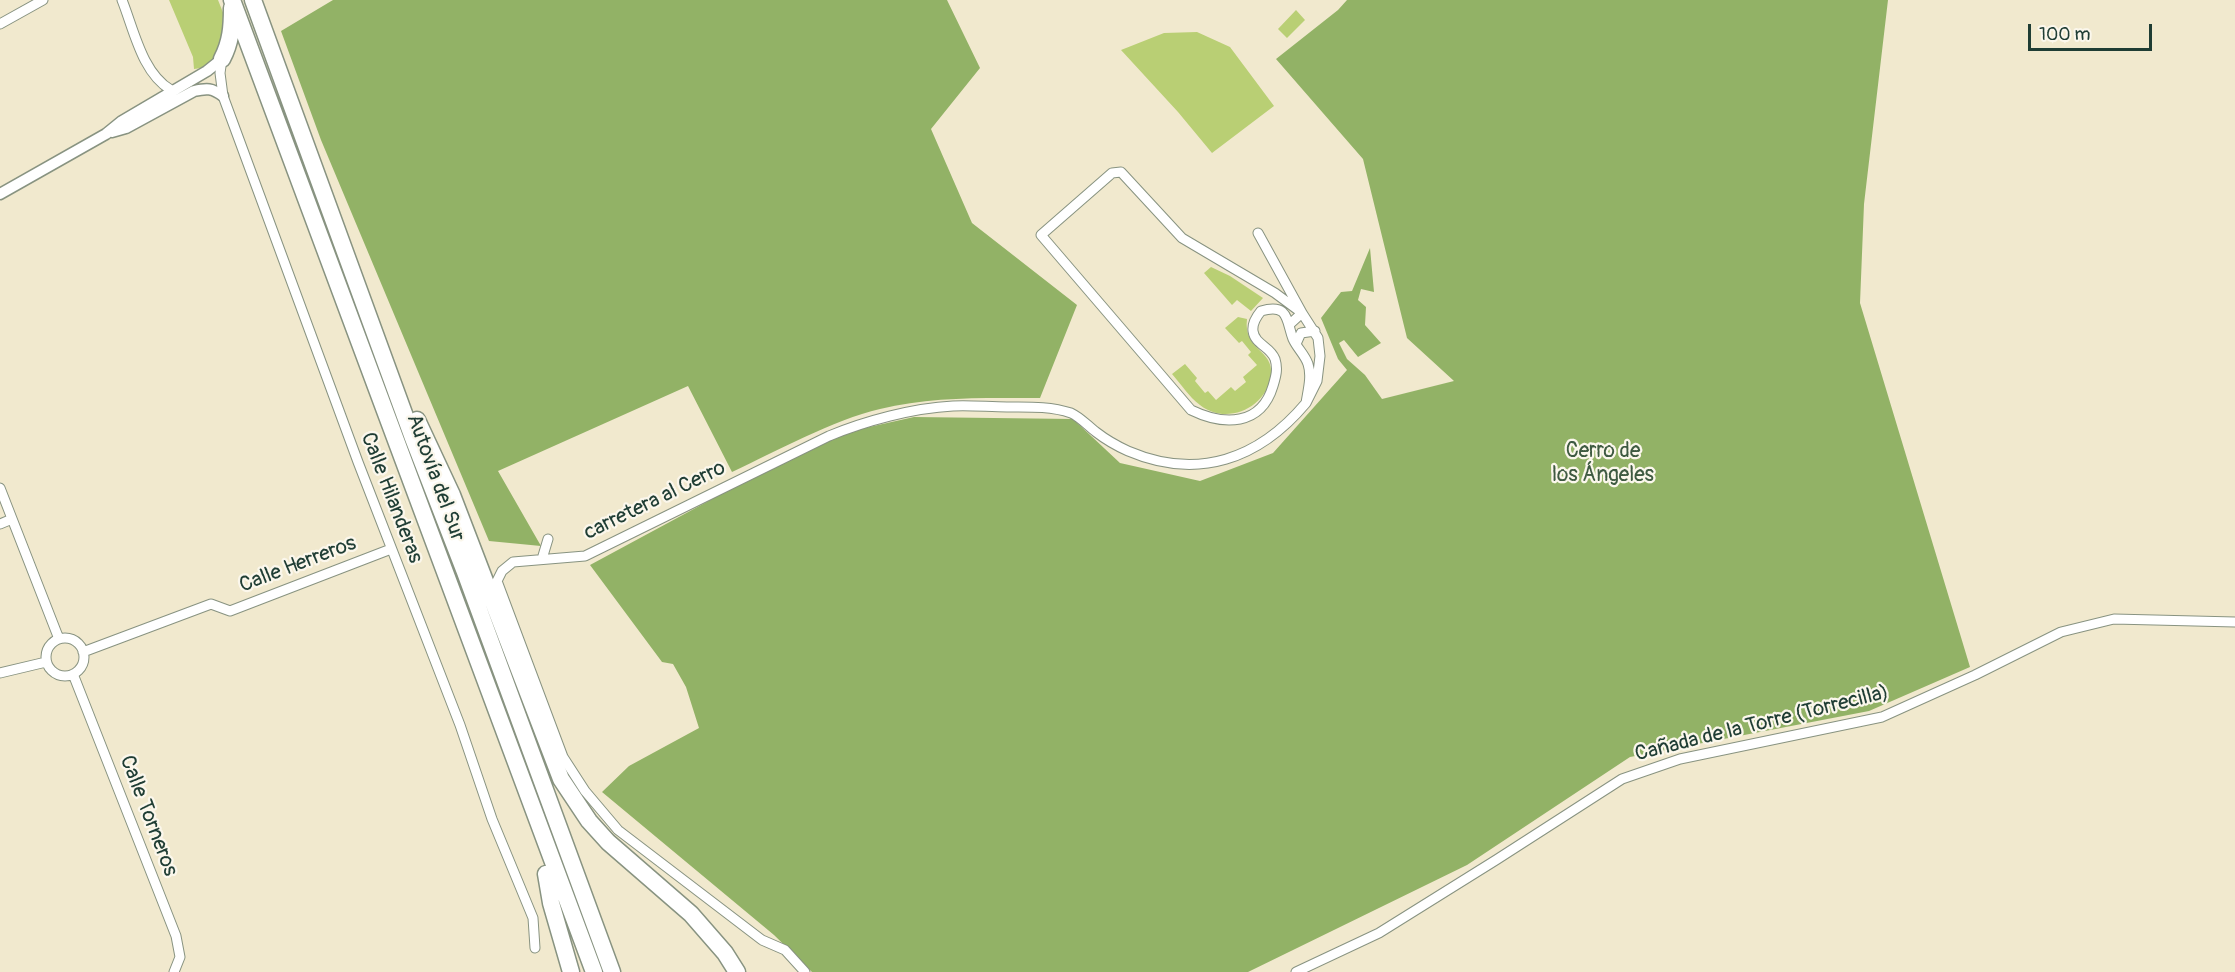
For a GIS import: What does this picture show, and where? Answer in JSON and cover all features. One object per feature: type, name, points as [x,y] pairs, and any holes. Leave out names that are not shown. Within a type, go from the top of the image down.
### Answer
[{"type":"highway","name":"Autovía del Sur","points":[[253,0],[612,972]]},
{"type":"highway","name":"Autovía del Sur","points":[[232,1],[594,972]]},
{"type":"highway","points":[[222,59],[231,34],[232,1]]},
{"type":"highway","points":[[376,337],[398,376],[452,495],[561,779],[584,814],[602,835],[691,914],[725,953],[736,972]]},
{"type":"highway","points":[[492,698],[497,737],[582,972]]},
{"type":"highway","points":[[546,874],[551,903],[571,972]]},
{"type":"street","points":[[0,24],[43,0]]},
{"type":"street","points":[[122,0],[146,61],[156,79],[171,90],[173,102]]},
{"type":"street","points":[[0,194],[106,134],[122,121],[171,90],[207,71],[222,59]]},
{"type":"street","name":"Calle Hilanderas","points":[[222,59],[220,73],[224,96],[391,549],[460,725],[492,819],[533,918],[535,948]]},
{"type":"street","points":[[106,134],[126,128],[194,91],[205,88],[213,89],[224,96]]},
{"type":"street","points":[[1302,313],[1275,293],[1182,238],[1121,172],[1112,173],[1041,235],[1191,410],[1209,419],[1229,422],[1254,414],[1269,401],[1278,372],[1274,357],[1268,349],[1258,343],[1252,326],[1261,311],[1272,308],[1281,310],[1288,317],[1296,344],[1308,363],[1310,379],[1306,403]]},
{"type":"street","points":[[1258,233],[1302,313],[1315,331],[1301,333],[1296,344]]},
{"type":"street","points":[[1290,324],[1302,313]]},
{"type":"street","name":"carretera al Cerro","points":[[805,972],[785,951],[762,940],[618,830],[585,791],[563,757],[497,581],[501,571],[513,562],[585,556],[847,428],[898,415],[951,406],[1045,408],[1072,414],[1097,433],[1128,451],[1165,462],[1214,463],[1243,454],[1272,437],[1293,419],[1306,403],[1317,381],[1320,356],[1315,331]]},
{"type":"street","points":[[0,488],[59,639]]},
{"type":"street","points":[[0,524],[12,519]]},
{"type":"street","points":[[542,559],[548,539]]},
{"type":"street","name":"Calle Herreros","points":[[83,652],[211,604],[230,611],[391,549]]},
{"type":"street","name":"Cañada de la Torre (Torrecilla)","points":[[1296,972],[1379,933],[1622,778],[1680,759],[1882,717],[1975,675],[2061,632],[2114,619],[2235,622]]},
{"type":"street","points":[[59,639],[71,639],[81,646],[83,652],[83,662],[73,674],[57,675],[46,662],[45,656],[50,645],[59,639]]},
{"type":"street","points":[[0,673],[46,662]]},
{"type":"street","name":"Calle Torneros","points":[[73,674],[176,936],[180,957],[174,972]]},
{"type":"green space","points":[[169,0],[218,0],[228,25],[217,53],[202,68],[194,69],[193,57]]},
{"type":"green space","points":[[333,0],[947,0],[980,68],[931,129],[972,223],[1077,305],[1040,398],[940,400],[880,409],[824,428],[732,472],[688,386],[498,471],[541,546],[489,541],[321,140],[281,31]]},
{"type":"green space","name":"Cerro de los Ángeles","points":[[1347,0],[1888,0],[1864,204],[1860,303],[1970,667],[1869,711],[1630,757],[1467,865],[1248,972],[812,972],[774,935],[602,792],[629,766],[699,728],[686,687],[673,664],[662,662],[590,565],[829,436],[914,417],[1073,419],[1120,463],[1200,481],[1273,453],[1347,370],[1338,359],[1321,318],[1341,292],[1352,291],[1370,248],[1374,292],[1361,289],[1358,300],[1366,307],[1365,325],[1381,343],[1358,357],[1344,340],[1339,343],[1347,359],[1365,375],[1382,399],[1454,381],[1407,338],[1363,159],[1276,59],[1338,10]]},
{"type":"green space","points":[[1296,10],[1305,20],[1287,38],[1278,29]]},
{"type":"green space","points":[[1197,32],[1230,47],[1274,106],[1212,153],[1121,50],[1164,33]]},
{"type":"green space","points":[[1211,267],[1230,276],[1263,298],[1251,311],[1237,300],[1232,305],[1204,273]]},
{"type":"green space","points":[[1238,317],[1247,319],[1249,338],[1268,360],[1271,375],[1268,387],[1254,405],[1244,410],[1222,414],[1200,405],[1172,374],[1185,364],[1197,378],[1195,381],[1205,393],[1208,391],[1216,400],[1231,387],[1235,391],[1246,382],[1243,377],[1257,365],[1248,355],[1251,352],[1242,341],[1239,343],[1225,328]]}]
